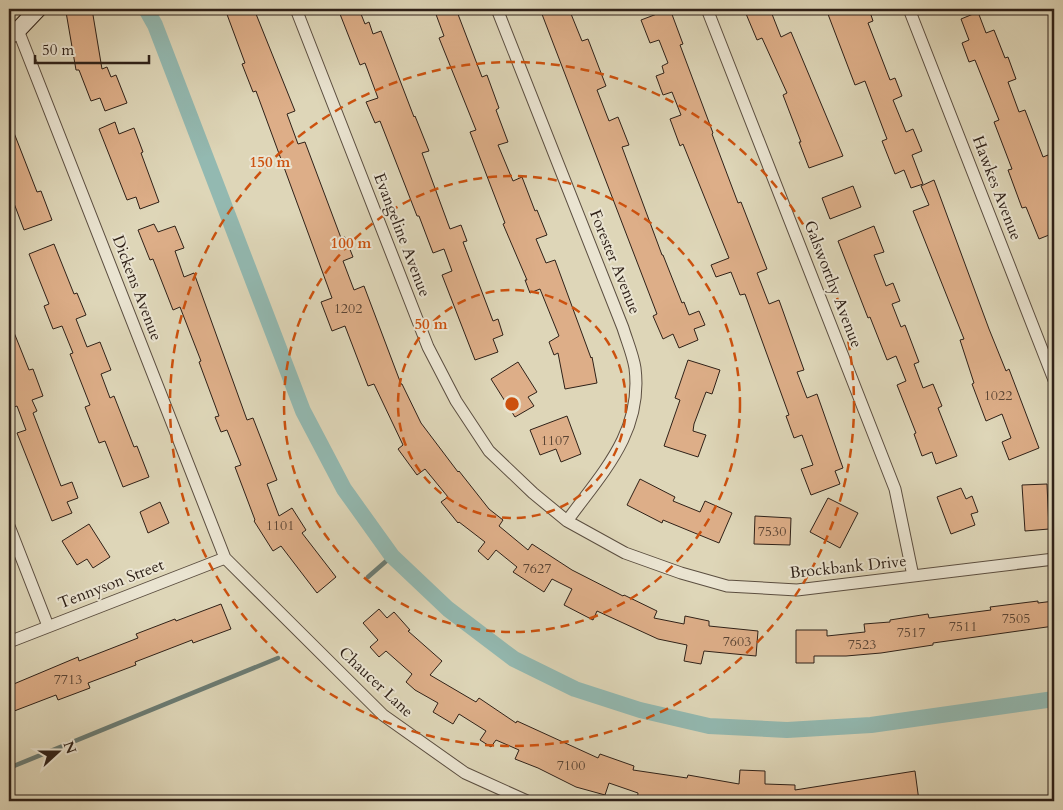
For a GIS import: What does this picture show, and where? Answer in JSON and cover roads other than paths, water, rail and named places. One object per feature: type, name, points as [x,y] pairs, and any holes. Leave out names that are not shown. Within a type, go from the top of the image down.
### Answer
[{"type":"street","points":[[13,33],[38,9]]},
{"type":"street","name":"Evangeline Avenue","points":[[296,9],[428,347],[456,401],[489,451],[533,492],[568,521]]},
{"type":"street","name":"Forester Avenue","points":[[497,9],[623,328],[635,366],[636,388],[633,414],[621,445],[568,521]]},
{"type":"street","name":"Galsworthy Avenue","points":[[707,9],[895,489],[913,576]]},
{"type":"street","name":"Hawkes Avenue","points":[[909,9],[1054,380]]},
{"type":"street","name":"Dickens Avenue","points":[[13,33],[225,558]]},
{"type":"street","name":"Brockbank Drive","points":[[568,521],[625,553],[681,573],[728,586],[797,590],[1054,559]]},
{"type":"street","points":[[9,526],[48,626]]},
{"type":"street","name":"Tennyson Street","points":[[9,642],[225,558]]},
{"type":"street","name":"Chaucer Lane","points":[[225,558],[383,715],[465,773],[527,801]]},
{"type":"waterway","points":[[146,9],[155,25],[303,411],[344,489],[392,556],[448,609],[514,659],[575,689],[640,710],[709,726],[787,730],[871,725],[1054,699]]},
{"type":"waterway","points":[[368,577],[392,556]]},
{"type":"waterway","points":[[9,768],[278,658]]}]
